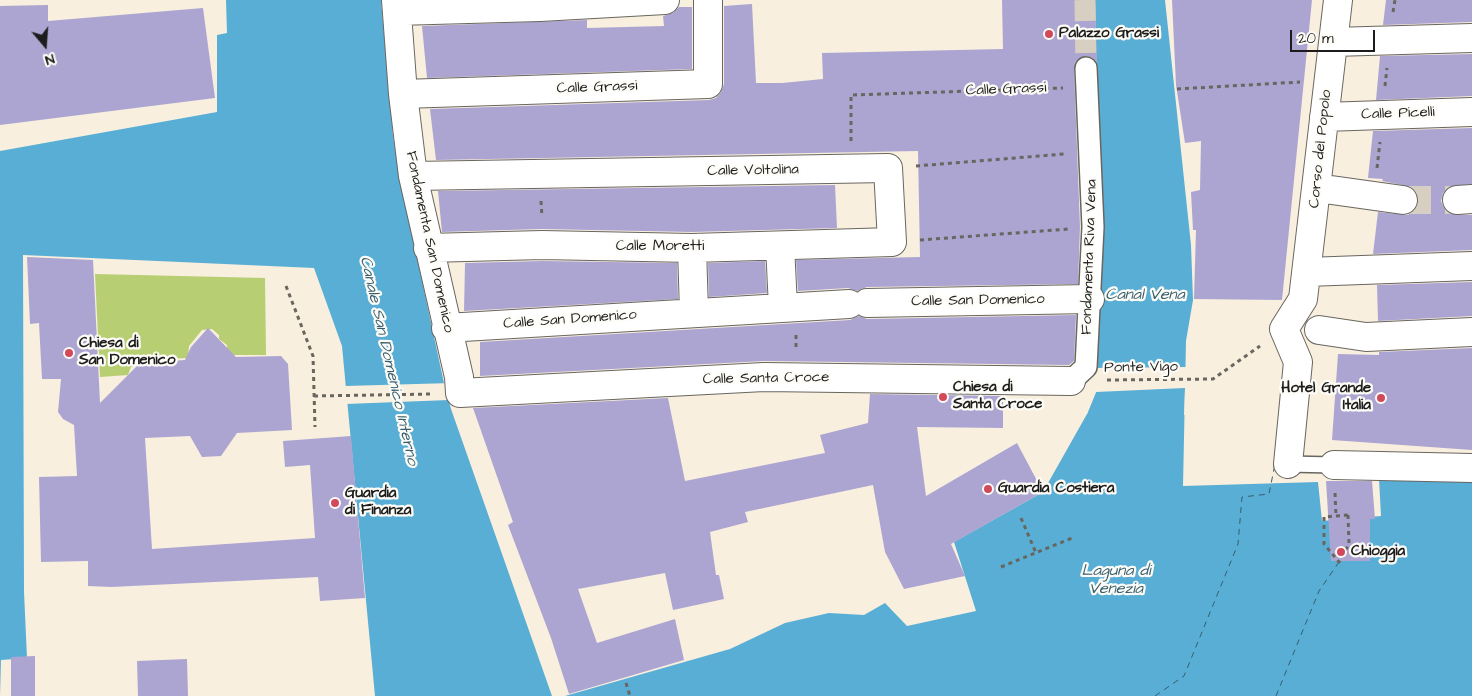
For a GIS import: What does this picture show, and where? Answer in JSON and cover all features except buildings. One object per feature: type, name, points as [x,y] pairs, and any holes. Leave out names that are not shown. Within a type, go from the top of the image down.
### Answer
[{"type":"street","points":[[397,6],[540,7],[665,0]]},
{"type":"street","name":"Calle Grassi","points":[[403,94],[708,84],[708,0]]},
{"type":"street","name":"Corso del Popolo","points":[[1284,329],[1303,299],[1338,0]]},
{"type":"street","name":"Fondamenta San Domenico","points":[[397,6],[403,94],[413,176],[460,393]]},
{"type":"street","points":[[1333,42],[1472,38]]},
{"type":"street","name":"Fondamenta Riva Vena","points":[[1072,381],[1086,367],[1094,227],[1092,152],[1086,78]]},
{"type":"street","name":"Calle Picelli","points":[[1324,117],[1472,112]]},
{"type":"street","points":[[888,168],[892,242]]},
{"type":"street","name":"Calle Voltolina","points":[[413,176],[888,168]]},
{"type":"street","points":[[1316,188],[1403,200]]},
{"type":"street","name":"Calle Moretti","points":[[428,248],[542,246],[692,248],[892,242]]},
{"type":"street","points":[[780,246],[789,307]]},
{"type":"street","points":[[692,248],[694,312]]},
{"type":"street","points":[[1307,272],[1472,266]]},
{"type":"street","name":"Calle San Domenico","points":[[446,328],[858,303],[1090,299]]},
{"type":"street","points":[[1303,299],[1319,330]]},
{"type":"street","points":[[1284,329],[1298,362]]},
{"type":"street","points":[[1319,330],[1366,337],[1472,332]]},
{"type":"street","points":[[1288,464],[1298,362],[1319,330]]},
{"type":"street","name":"Calle Santa Croce","points":[[460,393],[798,377],[1072,381]]},
{"type":"street","points":[[1334,465],[1472,468]]},
{"type":"lane","points":[[1288,464],[1334,465]]},
{"type":"path","name":"Calle Grassi","points":[[852,170],[851,95],[1086,78]]},
{"type":"path","points":[[1177,89],[1328,80]]},
{"type":"path","points":[[888,168],[1092,152]]},
{"type":"path","points":[[541,174],[542,246]]},
{"type":"path","points":[[892,242],[1094,227]]},
{"type":"path","points":[[286,286],[314,356],[315,427]]},
{"type":"path","points":[[789,307],[798,377]]},
{"type":"path","name":"Ponte Vigo","points":[[1103,380],[1213,379],[1284,329]]},
{"type":"path","points":[[314,396],[346,394],[409,395]]},
{"type":"path","points":[[1348,515],[1349,544],[1339,562],[1324,544],[1324,517],[1348,515]]},
{"type":"path","points":[[1021,518],[1036,553]]},
{"type":"path","points":[[1001,566],[1072,538]]},
{"type":"path","points":[[626,683],[630,696]]},
{"type":"green space","points":[[95,274],[265,278],[266,355],[227,355],[227,345],[219,339],[219,335],[212,329],[202,330],[189,346],[188,358],[143,360],[131,367],[128,375],[100,377]]},
{"type":"water","name":"Canale San Domenico Interno","points":[[226,0],[381,0],[393,136],[400,179],[444,383],[451,409],[552,696],[375,696],[342,346],[314,268],[23,255],[24,592],[27,658],[1,660],[0,696],[0,151],[217,112],[217,35],[227,33]]},
{"type":"water","name":"Laguna di Venezia","points":[[1095,0],[1165,0],[1191,245],[1193,300],[1186,341],[1183,486],[1318,482],[1322,521],[1381,516],[1379,479],[1472,476],[1472,696],[565,696],[730,649],[785,623],[829,613],[864,615],[885,603],[907,626],[976,611],[954,542],[1043,492],[1087,414],[1096,392],[1099,189]]},
{"type":"pier","points":[[1186,341],[1188,341],[1187,415],[1184,415],[1185,388],[1096,392],[1087,414],[1085,412],[1093,391],[1095,349],[1097,368],[1186,367]]},
{"type":"pier","points":[[452,383],[449,400],[346,404],[345,386]]},
{"type":"ferry route","points":[[1155,696],[1184,676],[1238,544],[1242,497],[1269,494],[1275,464]]},
{"type":"ferry route","points":[[1276,696],[1319,591],[1339,562]]},
{"type":"tunnel","points":[[1085,0],[1086,68]]},
{"type":"tunnel","points":[[1403,200],[1457,200]]},
{"type":"place","name":"Palazzo Grassi","points":[[1049,34]]},
{"type":"place","name":"Chiesa di San Domenico","points":[[69,353]]},
{"type":"place","name":"Chiesa di Santa Croce","points":[[943,397]]},
{"type":"place","name":"Hotel Grande Italia","points":[[1381,398]]},
{"type":"place","name":"Guardia Costiera","points":[[988,489]]},
{"type":"place","name":"Guardia di Finanza","points":[[335,503]]},
{"type":"place","name":"Chioggia","points":[[1341,552]]},
{"type":"water label","name":"Canal Vena","points":[[1145,296]]}]
